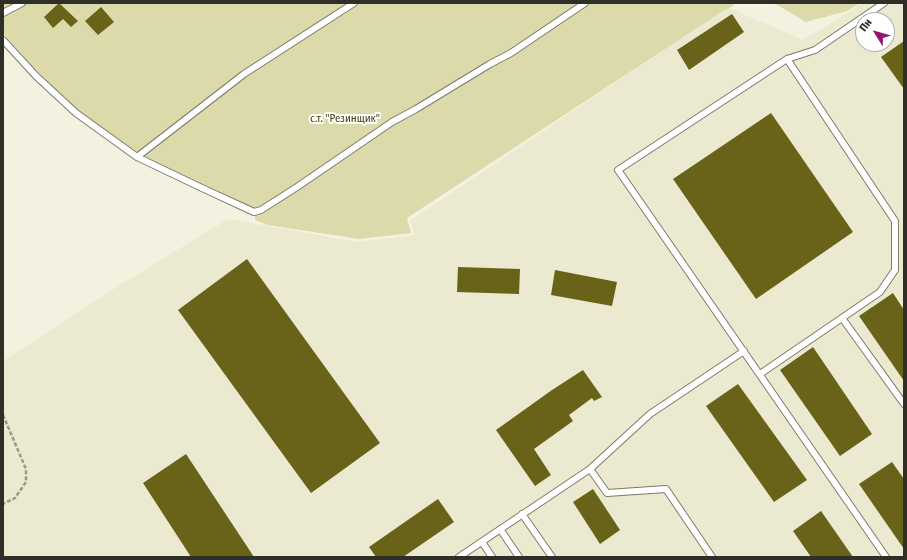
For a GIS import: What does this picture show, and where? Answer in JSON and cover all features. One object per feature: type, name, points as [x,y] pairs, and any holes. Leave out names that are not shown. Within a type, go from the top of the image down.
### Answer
[{"type":"lane","points":[[3,13],[22,3]]},
{"type":"lane","points":[[137,157],[244,74],[354,3]]},
{"type":"lane","points":[[3,40],[36,76],[76,113],[137,157],[254,212],[262,210],[392,122],[511,53],[586,3]]},
{"type":"lane","points":[[884,3],[815,50],[787,59],[618,170],[886,557]]},
{"type":"lane","points":[[760,374],[880,292],[895,270],[895,221],[787,59]]},
{"type":"lane","points":[[842,318],[904,404]]},
{"type":"lane","points":[[459,557],[590,469],[650,414],[744,351]]},
{"type":"lane","points":[[590,469],[607,493],[666,489],[712,557]]},
{"type":"lane","points":[[522,514],[552,557]]},
{"type":"lane","points":[[500,529],[519,557]]},
{"type":"lane","points":[[482,542],[492,557]]},
{"type":"path","points":[[3,415],[26,469],[26,482],[15,498],[3,504]]},
{"type":"shaded area","points":[[863,3],[904,3],[904,557],[3,557],[3,361],[120,285],[228,219],[357,242],[415,235],[410,221],[727,7],[803,40]]},
{"type":"green space","name":"с.т. \"Резинщик\"","points":[[3,3],[731,3],[733,6],[723,11],[407,218],[411,233],[359,239],[268,225],[255,220],[255,208],[234,201],[160,165],[130,148],[82,116],[33,67],[3,33]]},
{"type":"green space","points":[[774,3],[860,3],[847,11],[806,22]]},
{"type":"building","points":[[59,3],[78,21],[71,27],[63,19],[53,28],[44,17]]},
{"type":"building","points":[[101,7],[114,22],[98,35],[85,21]]},
{"type":"building","points":[[732,14],[744,32],[689,70],[677,50]]},
{"type":"building","points":[[904,41],[904,89],[881,57],[888,52],[895,52],[895,47]]},
{"type":"building","points":[[771,113],[853,232],[756,299],[673,179]]},
{"type":"building","points":[[247,259],[380,443],[311,493],[178,310]]},
{"type":"building","points":[[458,267],[520,269],[519,294],[457,292]]},
{"type":"building","points":[[555,270],[617,282],[612,306],[551,295]]},
{"type":"building","points":[[893,293],[904,310],[904,381],[859,316]]},
{"type":"building","points":[[813,347],[872,434],[840,456],[780,370]]},
{"type":"building","points":[[583,370],[602,397],[594,401],[592,398],[569,415],[573,421],[534,449],[551,475],[535,486],[496,430]]},
{"type":"building","points":[[738,384],[807,480],[774,502],[706,406]]},
{"type":"building","points":[[186,454],[254,557],[191,557],[143,483]]},
{"type":"building","points":[[892,462],[904,479],[904,549],[859,484]]},
{"type":"building","points":[[593,489],[620,530],[600,544],[573,502]]},
{"type":"building","points":[[438,499],[454,522],[403,557],[376,557],[369,547]]},
{"type":"building","points":[[821,511],[853,557],[811,557],[793,531]]}]
